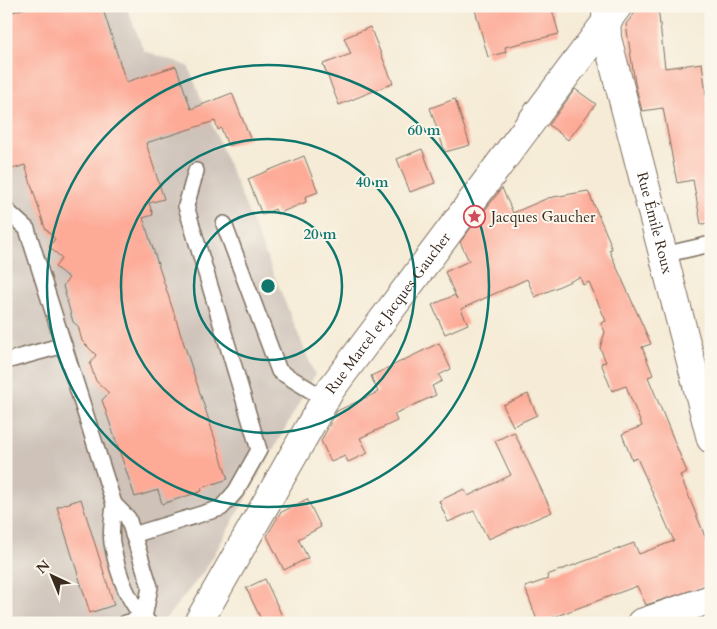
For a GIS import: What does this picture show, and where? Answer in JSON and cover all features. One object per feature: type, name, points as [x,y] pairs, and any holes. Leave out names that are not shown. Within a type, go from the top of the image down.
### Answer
[{"type":"street","name":"Rue Émile Roux","points":[[610,11],[608,38],[711,438]]},
{"type":"street","name":"Rue Marcel et Jacques Gaucher","points":[[198,623],[325,399],[587,45],[610,11]]},
{"type":"street","points":[[641,623],[711,599]]},
{"type":"lane","points":[[133,536],[221,508],[236,491],[259,450],[186,206],[196,171]]},
{"type":"lane","points":[[6,210],[27,229],[114,504],[112,542],[128,596],[144,621]]},
{"type":"lane","points":[[224,224],[279,371],[325,399]]},
{"type":"lane","points":[[663,254],[711,244]]},
{"type":"lane","points":[[6,361],[64,345]]},
{"type":"lane","points":[[114,504],[128,518],[150,588],[144,621]]},
{"type":"lane","points":[[126,623],[144,621]]},
{"type":"shaded area","points":[[6,6],[126,6],[144,51],[188,66],[315,375],[206,569],[162,623],[6,623]]},
{"type":"building","points":[[31,6],[102,6],[126,82],[176,66],[191,109],[232,93],[250,138],[228,146],[221,128],[218,130],[215,121],[146,143],[164,199],[149,203],[153,215],[143,218],[228,479],[201,488],[202,491],[162,504],[158,490],[135,497],[102,400],[109,393],[96,381],[90,364],[96,355],[82,341],[78,326],[73,322],[63,286],[69,278],[55,267],[62,258],[49,247],[55,239],[45,228],[25,165],[6,171],[6,14]]},
{"type":"building","points":[[474,6],[551,6],[559,34],[505,47],[506,52],[488,57]]},
{"type":"building","points":[[658,7],[665,68],[702,63],[708,110],[711,110],[711,223],[701,224],[693,180],[677,183],[663,108],[642,111],[635,83],[626,24],[638,9]]},
{"type":"building","points":[[370,27],[393,83],[339,105],[323,64],[351,54],[344,38]]},
{"type":"building","points":[[575,89],[596,104],[568,140],[549,125]]},
{"type":"building","points":[[455,99],[470,145],[445,152],[430,108]]},
{"type":"building","points":[[422,149],[435,183],[410,192],[397,159]]},
{"type":"building","points":[[304,156],[318,192],[305,197],[306,202],[277,214],[275,209],[262,215],[248,179]]},
{"type":"building","points":[[502,188],[513,213],[548,198],[588,191],[610,242],[612,249],[609,250],[651,344],[642,347],[653,375],[648,377],[687,472],[680,475],[711,551],[711,584],[646,605],[637,586],[538,623],[525,587],[548,579],[547,575],[634,543],[639,554],[674,541],[637,458],[632,460],[622,434],[642,426],[626,386],[612,391],[601,363],[606,362],[600,348],[605,332],[601,323],[606,321],[589,282],[583,285],[580,277],[535,297],[527,279],[461,309],[468,324],[445,334],[432,305],[455,295],[457,299],[445,272],[469,261],[460,242]]},
{"type":"building","points":[[439,343],[451,369],[439,375],[442,381],[432,386],[436,395],[394,414],[397,421],[360,438],[368,453],[348,462],[345,456],[331,462],[321,441],[337,411],[378,392],[371,376]]},
{"type":"building","points":[[528,394],[537,415],[513,426],[503,405]]},
{"type":"building","points":[[514,432],[552,512],[488,539],[474,511],[448,522],[439,501],[464,489],[468,496],[511,475],[495,441]]},
{"type":"building","points":[[81,499],[114,605],[90,613],[57,507]]},
{"type":"building","points":[[307,499],[321,527],[298,539],[308,558],[284,570],[267,536],[280,513]]},
{"type":"building","points":[[265,579],[285,623],[263,623],[246,588]]},
{"type":"place","name":"Jacques Gaucher","points":[[475,217]]}]
